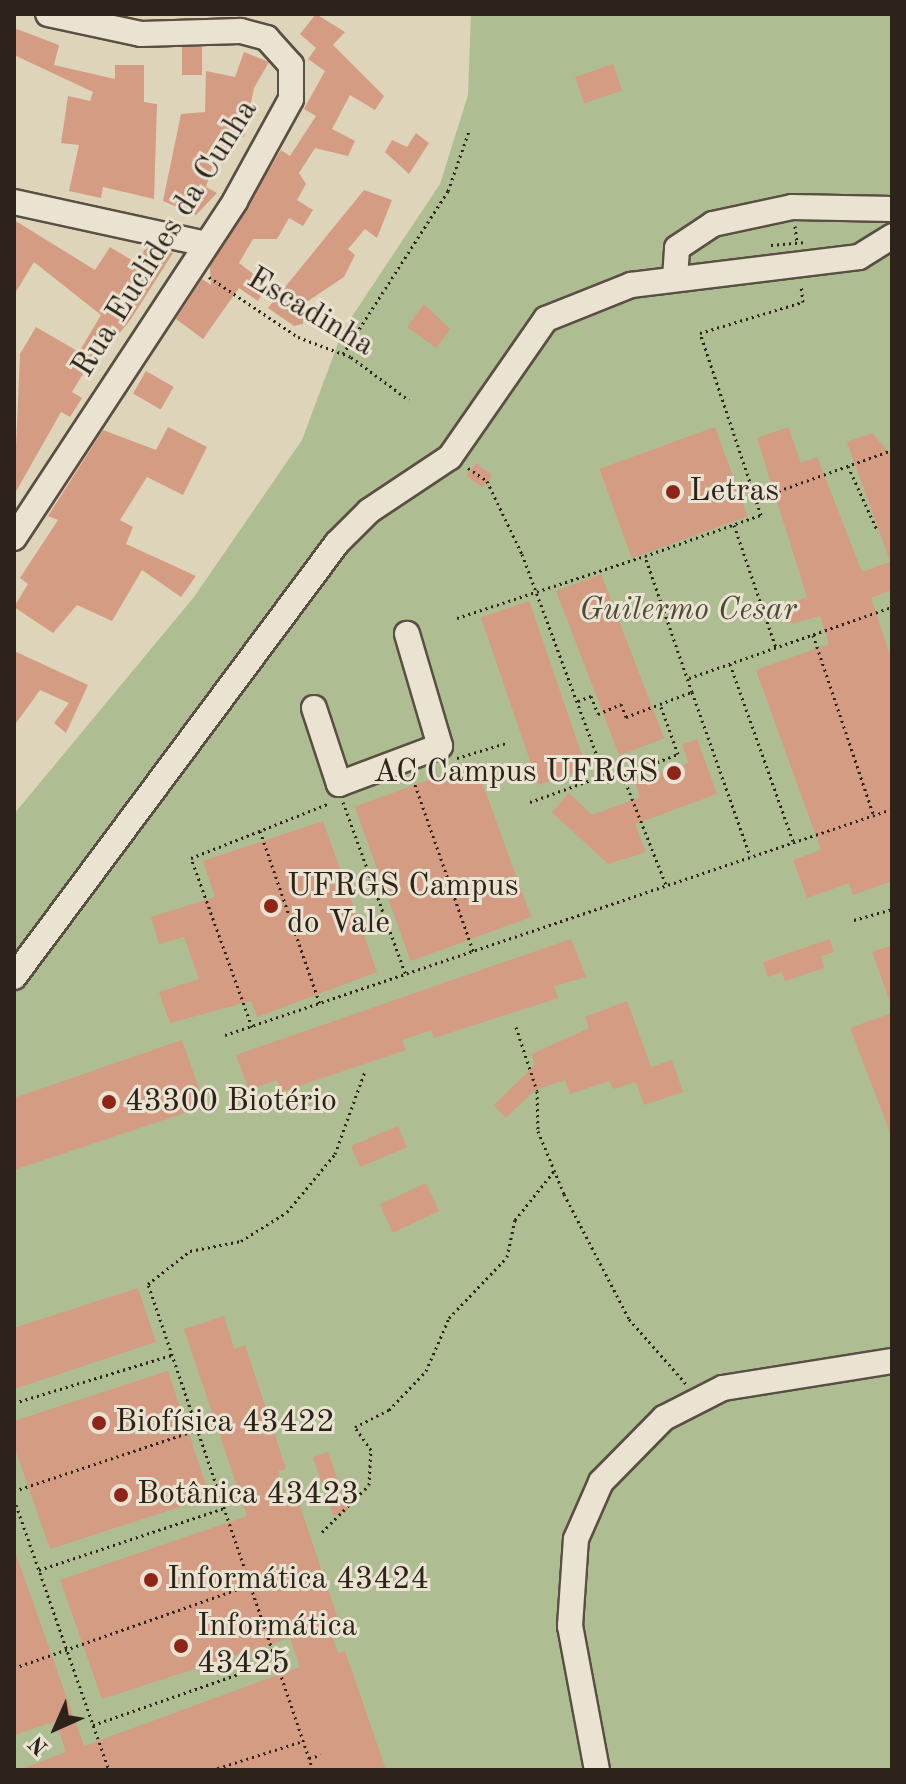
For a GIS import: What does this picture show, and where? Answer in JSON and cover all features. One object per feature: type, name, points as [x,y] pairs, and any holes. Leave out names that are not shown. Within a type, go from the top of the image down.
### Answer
[{"type":"street","name":"Rua Euclides da Cunha","points":[[14,538],[291,99],[291,65],[267,38],[240,31],[141,34],[48,14]]},
{"type":"street","points":[[14,202],[202,243]]},
{"type":"street","points":[[675,278],[677,248],[713,224],[792,207],[892,209]]},
{"type":"street","points":[[859,257],[892,236]]},
{"type":"street","points":[[14,977],[337,543],[369,511],[450,457],[532,334],[546,319],[631,285],[892,253]]},
{"type":"street","points":[[314,708],[339,784],[440,746],[407,634]]},
{"type":"street","points":[[597,1770],[570,1626],[576,1539],[601,1482],[664,1418],[723,1388],[892,1361]]},
{"type":"path","points":[[343,354],[448,191],[469,131]]},
{"type":"path","name":"Escadinha","points":[[189,264],[298,337],[343,354],[409,400]]},
{"type":"path","points":[[457,618],[761,515],[700,333],[761,314]]},
{"type":"path","points":[[755,499],[892,450]]},
{"type":"path","points":[[463,464],[487,481],[536,593],[607,782],[678,754],[660,704]]},
{"type":"path","points":[[848,466],[878,532]]},
{"type":"path","points":[[734,525],[776,648]]},
{"type":"path","points":[[645,556],[750,856]]},
{"type":"path","points":[[689,678],[892,608]]},
{"type":"path","points":[[813,635],[874,815]]},
{"type":"path","points":[[730,664],[793,842]]},
{"type":"path","points":[[577,701],[591,696],[598,714],[621,704],[626,717],[692,692]]},
{"type":"path","points":[[452,760],[506,743]]},
{"type":"path","points":[[411,772],[474,953]]},
{"type":"path","points":[[530,802],[605,775]]},
{"type":"path","points":[[623,776],[667,887]]},
{"type":"path","points":[[252,1027],[191,858],[356,793]]},
{"type":"path","points":[[342,799],[406,975]]},
{"type":"path","points":[[225,1035],[892,809]]},
{"type":"path","points":[[260,831],[320,1004]]},
{"type":"path","points":[[854,920],[892,909]]},
{"type":"path","points":[[516,1027],[537,1091],[538,1131],[554,1171],[629,1319],[689,1387]]},
{"type":"path","points":[[313,1770],[148,1284],[190,1251],[241,1241],[287,1212],[335,1154],[365,1071]]},
{"type":"path","points":[[322,1532],[369,1485],[371,1450],[355,1427],[389,1410],[426,1371],[449,1318],[507,1257],[515,1220],[554,1171]]},
{"type":"path","points":[[14,1403],[172,1355]]},
{"type":"path","points":[[14,1491],[197,1429]]},
{"type":"path","points":[[14,1499],[109,1770]]},
{"type":"path","points":[[39,1570],[224,1508]]},
{"type":"path","points":[[232,1553],[238,1550]]},
{"type":"path","points":[[14,1668],[250,1585]]},
{"type":"path","points":[[254,1622],[262,1620]]},
{"type":"path","points":[[93,1725],[276,1661]]},
{"type":"path","points":[[212,1770],[303,1741]]},
{"type":"path","points":[[309,1758],[321,1755]]},
{"type":"green space","name":"UFRGS Campus do Vale","points":[[471,14],[892,14],[892,1770],[14,1770],[14,814],[194,597],[302,440],[343,330],[440,184],[468,95]]},
{"type":"building","points":[[316,14],[345,32],[333,45],[384,96],[375,110],[350,95],[332,129],[355,141],[348,156],[315,148],[299,173],[306,184],[297,200],[313,210],[303,226],[289,218],[277,239],[253,239],[239,263],[268,285],[258,301],[239,288],[203,339],[176,319],[202,279],[211,285],[210,266],[281,150],[290,156],[316,116],[304,109],[325,71],[308,59],[316,48],[300,34]]},
{"type":"building","points":[[14,28],[59,45],[54,65],[115,79],[115,65],[144,65],[144,102],[157,104],[154,199],[103,187],[101,198],[69,191],[79,145],[61,143],[68,96],[90,101],[93,92],[14,55]]},
{"type":"building","points":[[182,47],[202,47],[202,75],[182,75]]},
{"type":"building","points":[[244,52],[269,62],[254,88],[244,137],[234,136],[224,164],[214,161],[206,187],[217,193],[196,215],[163,201],[181,114],[205,112],[206,71],[235,77]]},
{"type":"building","points":[[613,64],[622,90],[584,103],[575,77]]},
{"type":"building","points":[[416,133],[429,143],[409,174],[385,152],[392,140],[407,147]]},
{"type":"building","points":[[364,190],[392,200],[377,238],[365,229],[348,249],[355,255],[344,277],[305,303],[303,324],[294,326],[268,308]]},
{"type":"building","points":[[14,220],[95,270],[110,247],[138,264],[146,246],[173,253],[129,322],[103,352],[98,349],[72,392],[82,398],[70,417],[61,412],[14,495],[20,354],[36,327],[79,352],[101,315],[34,262],[14,295]]},
{"type":"building","points":[[424,304],[450,329],[436,348],[407,327]]},
{"type":"building","points":[[146,371],[174,387],[161,410],[133,394]]},
{"type":"building","points":[[168,427],[207,447],[183,495],[147,477],[120,520],[133,527],[126,544],[196,576],[181,597],[142,570],[112,621],[77,605],[53,633],[14,607],[28,584],[20,578],[58,520],[48,516],[103,430],[156,450]]},
{"type":"building","name":"Letras","points":[[715,427],[747,516],[632,558],[599,469]]},
{"type":"building","points":[[788,427],[801,463],[817,457],[862,572],[892,561],[892,590],[871,598],[892,661],[892,881],[853,895],[849,883],[807,898],[793,860],[821,850],[756,670],[829,644],[820,616],[790,624],[784,605],[807,597],[757,438]]},
{"type":"building","points":[[872,433],[892,456],[890,561],[847,442]]},
{"type":"building","points":[[476,463],[492,475],[482,488],[466,476]]},
{"type":"building","points":[[601,574],[664,738],[619,756],[556,591]]},
{"type":"building","points":[[529,601],[587,768],[538,785],[481,618]]},
{"type":"building","points":[[14,651],[88,685],[66,733],[54,723],[69,703],[40,690],[14,726]]},
{"type":"building","points":[[697,739],[717,794],[635,824],[646,852],[608,864],[552,812],[569,793],[592,815],[640,797],[635,783],[689,763],[682,745]]},
{"type":"building","points":[[475,763],[531,917],[411,961],[355,807]]},
{"type":"building","points":[[323,821],[377,972],[257,1017],[251,1001],[170,1023],[159,992],[199,979],[184,937],[159,944],[151,917],[215,897],[203,861]]},
{"type":"building","points":[[571,939],[586,977],[554,986],[558,998],[434,1038],[431,1030],[402,1040],[406,1050],[281,1092],[277,1080],[249,1090],[236,1055]]},
{"type":"building","points":[[830,939],[834,952],[821,956],[824,968],[785,981],[782,972],[768,977],[763,962]]},
{"type":"building","points":[[892,945],[892,1001],[890,1002],[872,952]]},
{"type":"building","points":[[627,1001],[651,1067],[672,1060],[683,1092],[644,1105],[636,1082],[613,1089],[609,1081],[570,1094],[565,1080],[535,1090],[506,1118],[494,1105],[535,1065],[532,1054],[589,1028],[585,1017]]},
{"type":"building","points":[[892,1013],[892,1135],[891,1135],[850,1028]]},
{"type":"building","name":"43300 Biotério","points":[[182,1040],[205,1106],[14,1170],[14,1098]]},
{"type":"building","points":[[398,1126],[407,1147],[360,1167],[351,1146]]},
{"type":"building","points":[[426,1183],[439,1211],[393,1233],[380,1205]]},
{"type":"building","points":[[138,1288],[156,1342],[14,1389],[14,1328]]},
{"type":"building","points":[[224,1316],[234,1349],[245,1345],[286,1469],[278,1471],[289,1503],[298,1500],[339,1622],[328,1625],[338,1653],[345,1651],[386,1770],[19,1770],[66,1752],[56,1721],[14,1735],[14,1549],[84,1746],[300,1667],[290,1638],[102,1699],[60,1580],[247,1516],[184,1329]]},
{"type":"building","points":[[168,1371],[210,1497],[50,1549],[14,1446],[14,1421]]},
{"type":"building","points":[[328,1452],[348,1511],[333,1516],[313,1457]]},
{"type":"place","name":"Letras","points":[[673,492]]},
{"type":"place","name":"AC Campus UFRGS","points":[[674,773]]},
{"type":"place","name":"UFRGS Campus do Vale","points":[[271,906]]},
{"type":"place","name":"43300 Biotério","points":[[109,1102]]},
{"type":"place","name":"Biofísica 43422","points":[[99,1423]]},
{"type":"place","name":"Botânica 43423","points":[[121,1495]]},
{"type":"place","name":"Informática 43424","points":[[151,1580]]},
{"type":"place","name":"Informática 43425","points":[[181,1646]]},
{"type":"park label","name":"Guilermo Cesar","points":[[688,611]]}]
